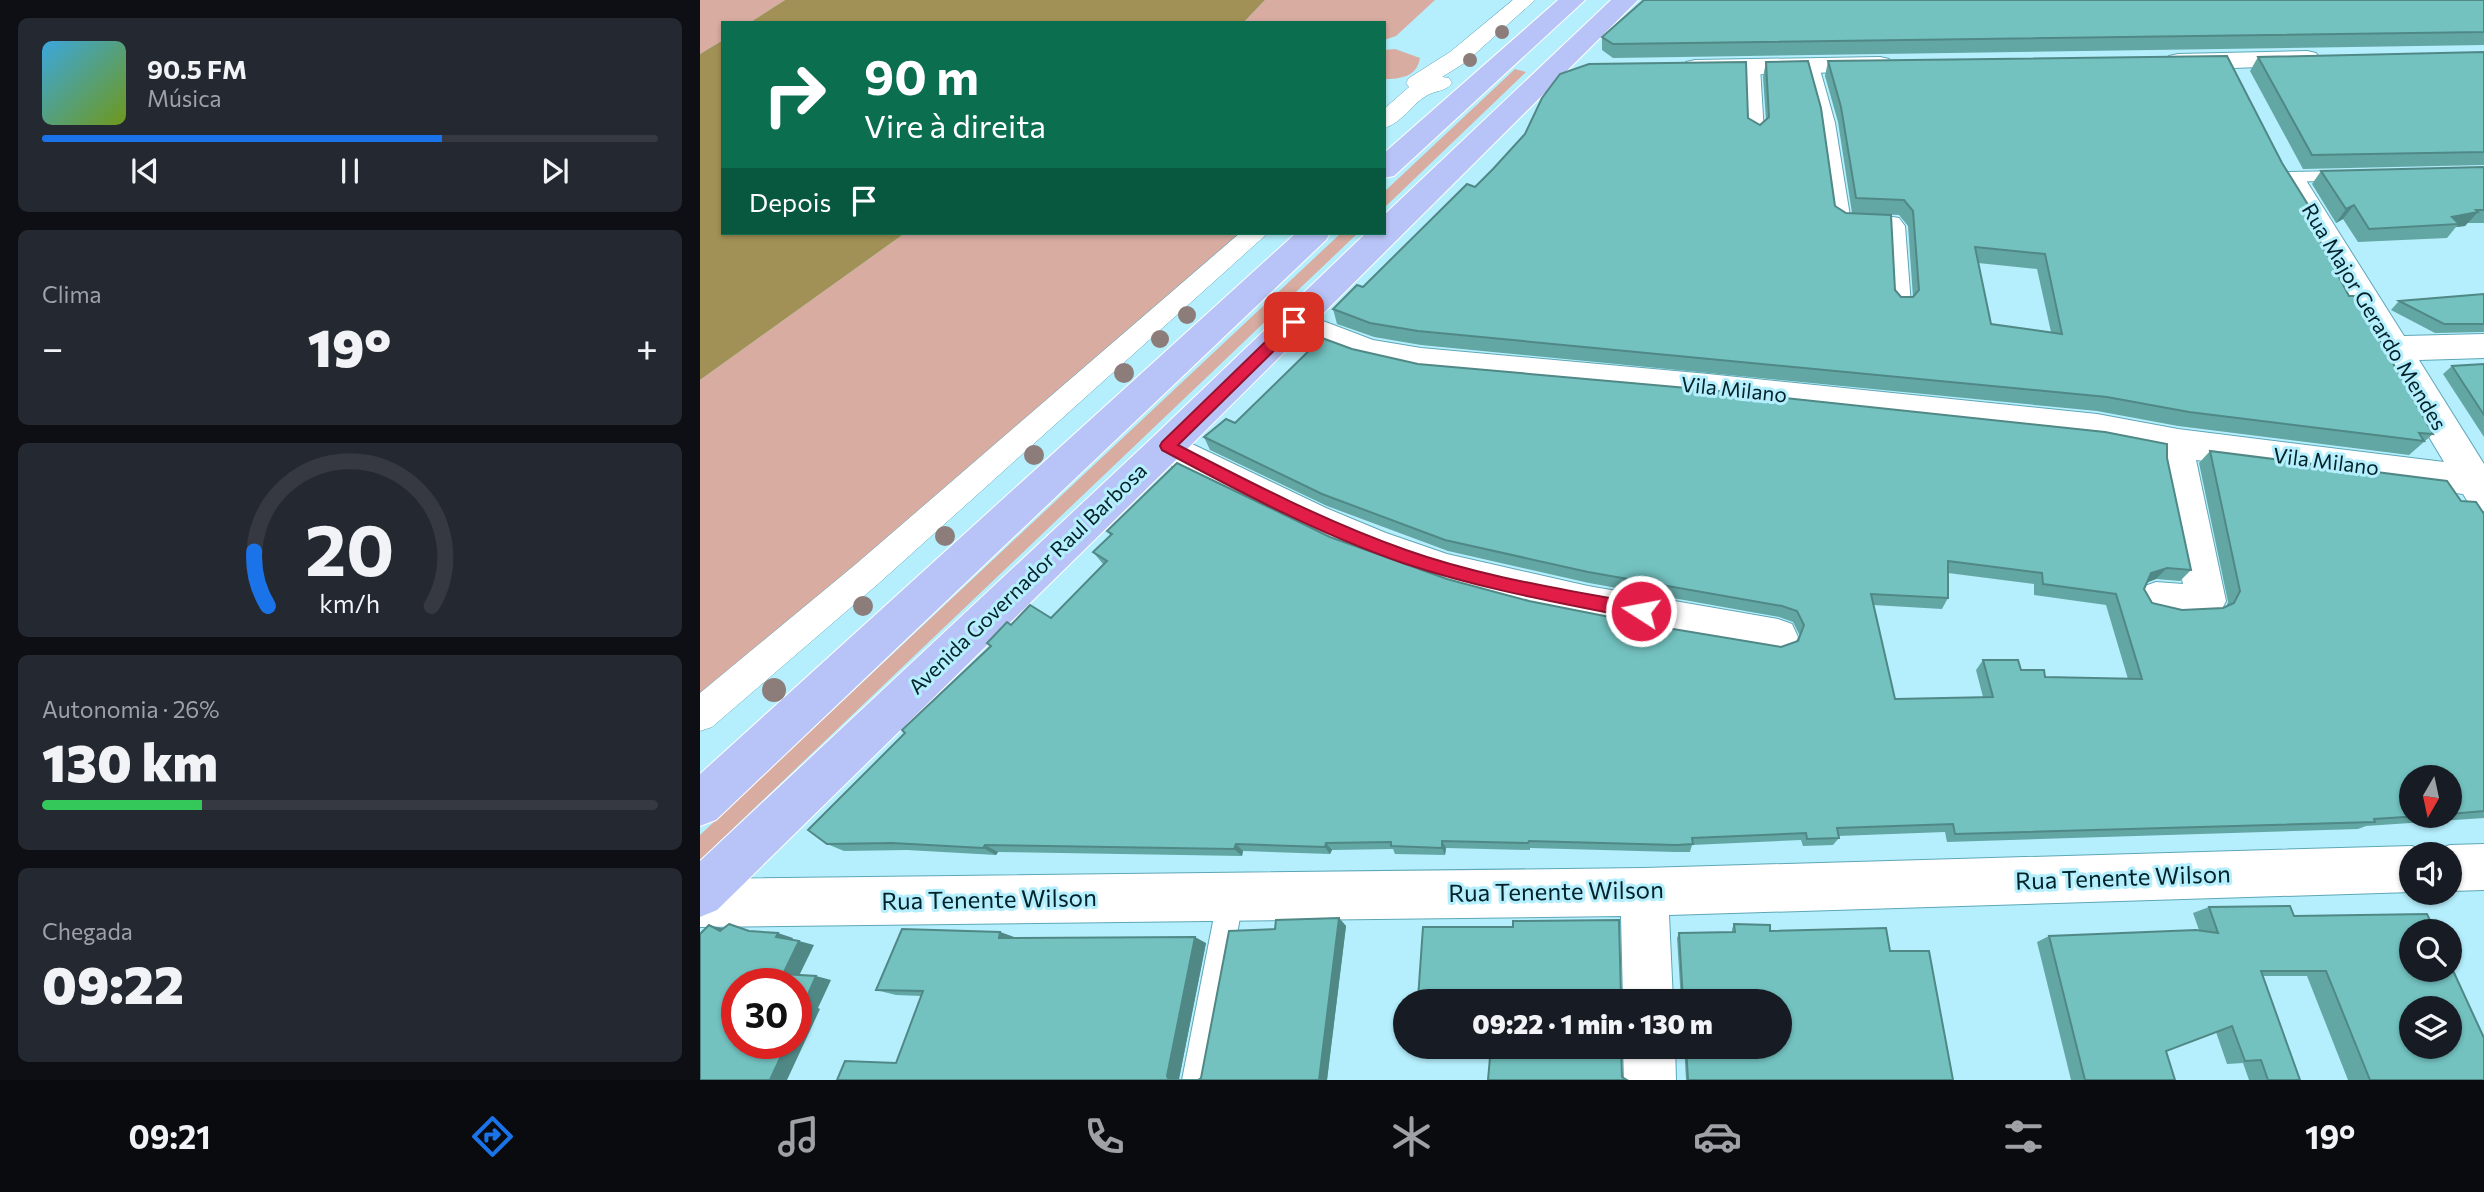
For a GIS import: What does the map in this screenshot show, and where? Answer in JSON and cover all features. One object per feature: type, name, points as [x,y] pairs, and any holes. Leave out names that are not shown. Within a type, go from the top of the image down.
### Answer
[{"type":"highway","points":[[1386,167],[1573,0]]},
{"type":"highway","name":"Avenida Governador Raul Barbosa","points":[[1386,231],[1551,69],[1626,0]]},
{"type":"highway","points":[[700,804],[1313,235]]},
{"type":"highway","name":"Avenida Governador Raul Barbosa","points":[[700,893],[1167,446],[1382,235]]},
{"type":"street","points":[[1417,83],[1458,57],[1525,0]]},
{"type":"street","points":[[2160,62],[2236,74],[2337,59]]},
{"type":"street","points":[[1672,68],[1910,65]]},
{"type":"street","points":[[1551,69],[1591,69]]},
{"type":"street","points":[[1386,119],[1419,91],[1441,83]]},
{"type":"street","name":"Rua Major Gerardo Mendes","points":[[2283,166],[2479,489]]},
{"type":"street","points":[[700,715],[867,575],[1253,235]]},
{"type":"street","name":"Vila Milano","points":[[1294,322],[1368,351],[1396,357],[2097,428],[2479,489]]},
{"type":"street","points":[[2394,349],[2484,346]]},
{"type":"street","points":[[2156,599],[2201,603],[2206,600],[2178,470],[2178,443]]},
{"type":"street","points":[[1167,446],[1286,508],[1404,556],[1504,586],[1778,637]]},
{"type":"street","points":[[2462,868],[2484,867]]},
{"type":"street","name":"Rua Tenente Wilson","points":[[700,903],[1644,892],[2399,869]]},
{"type":"street","points":[[1644,892],[1648,989]]},
{"type":"street","points":[[1649,1059],[1650,1080]]},
{"type":"lane","points":[[1812,66],[1824,102],[1834,151],[1842,221],[1892,222],[1897,226],[1902,305]]},
{"type":"lane","points":[[1754,67],[1756,133]]},
{"type":"lane","points":[[2283,166],[2361,176]]},
{"type":"lane","points":[[1196,1080],[1231,897]]},
{"type":"shaded area","points":[[700,0],[785,0],[752,21],[721,21],[721,41],[700,54]]},
{"type":"shaded area","points":[[785,0],[1265,0],[1245,21],[752,21]]},
{"type":"shaded area","points":[[1265,0],[1435,0],[1396,36],[1386,39],[1386,21],[1245,21]]},
{"type":"shaded area","points":[[721,41],[721,235],[902,235],[700,380],[700,54]]},
{"type":"shaded area","points":[[1395,49],[1420,58],[1418,64],[1407,76],[1386,79],[1386,50]]},
{"type":"shaded area","points":[[1515,69],[1526,72],[1386,206],[1386,190]]},
{"type":"shaded area","points":[[902,235],[1240,235],[700,699],[700,380]]},
{"type":"shaded area","points":[[1339,235],[1356,235],[700,860],[700,835]]},
{"type":"building","points":[[1644,0],[2484,0],[2484,32],[1613,44],[1602,37]]},
{"type":"building","points":[[2484,52],[2484,152],[2312,155],[2258,57]]},
{"type":"building","points":[[2227,56],[2282,163],[2320,224],[2313,228],[2349,296],[2355,296],[2433,434],[2419,433],[2424,441],[2189,412],[2107,397],[1418,331],[1370,323],[1333,309],[1357,285],[1363,287],[1467,184],[1475,187],[1493,169],[1525,134],[1542,98],[1560,74],[1589,64],[1746,62],[1748,118],[1760,125],[1769,117],[1766,62],[1808,61],[1821,108],[1835,206],[1846,213],[1891,215],[1895,290],[1901,297],[1913,297],[1919,290],[1913,211],[1904,200],[1856,198],[1841,107],[1828,61]],"holes":[[[1975,247],[2045,254],[2062,334],[1991,324]]]},
{"type":"building","points":[[2484,167],[2484,210],[2452,217],[2459,224],[2369,229],[2354,205],[2346,209],[2321,171]]},
{"type":"building","points":[[2484,294],[2484,324],[2444,324],[2399,301]]},
{"type":"building","points":[[1322,338],[1352,349],[1418,364],[1710,390],[2105,432],[2167,444],[2167,458],[2191,570],[2167,568],[2151,573],[2144,589],[2152,603],[2182,610],[2223,608],[2234,603],[2240,591],[2210,451],[2447,481],[2461,501],[2476,502],[2484,514],[2484,811],[2462,813],[2462,765],[2399,765],[2399,817],[2374,819],[2375,822],[1955,834],[1953,824],[1837,828],[1839,838],[1807,839],[1806,833],[1692,838],[1693,844],[1676,845],[1442,841],[1442,848],[1391,846],[1391,842],[1326,843],[1325,847],[1236,844],[1234,849],[827,844],[808,830],[905,733],[902,730],[991,646],[987,643],[1007,622],[1011,625],[1030,605],[1051,618],[1107,561],[1093,552],[1112,534],[1107,531],[1177,463],[1330,537],[1447,579],[1529,601],[1781,647],[1798,641],[1804,625],[1797,611],[1782,606],[1588,572],[1445,540],[1322,494],[1204,437],[1226,419],[1235,423]],"holes":[[[1948,561],[2042,573],[2043,584],[2116,594],[2142,679],[2045,677],[2044,670],[2021,670],[2018,660],[1983,660],[1993,697],[1895,699],[1871,594],[1948,598]]]},
{"type":"building","points":[[2484,364],[2484,415],[2452,366]]},
{"type":"building","points":[[2290,906],[2294,916],[2427,914],[2429,919],[2399,919],[2399,982],[2458,982],[2484,1038],[2484,1080],[2370,1080],[2326,971],[2261,971],[2300,1080],[2268,1080],[2261,1060],[2245,1061],[2232,1026],[2166,1051],[2175,1080],[2085,1080],[2049,936],[2196,930],[2218,933],[2209,907]]},
{"type":"building","points":[[1339,918],[1319,1080],[1198,1080],[1201,1078],[1229,931],[1275,929],[1276,920]]},
{"type":"building","points":[[1619,920],[1621,989],[1419,989],[1423,927],[1513,927],[1513,921]]},
{"type":"building","points":[[729,924],[749,931],[778,933],[776,937],[799,941],[786,968],[721,968],[721,1059],[780,1059],[770,1080],[700,1080],[700,934],[709,925],[720,931]]},
{"type":"building","points":[[1734,924],[1770,925],[1770,931],[1886,928],[1890,951],[1929,951],[1953,1080],[1688,1080],[1687,1059],[1792,1059],[1792,989],[1682,989],[1679,933],[1735,932]]},
{"type":"building","points":[[902,929],[1000,932],[999,938],[1195,937],[1167,1076],[1169,1080],[837,1080],[845,1061],[896,1063],[923,991],[876,990]]},
{"type":"building","points":[[1490,1059],[1621,1059],[1622,1077],[1627,1080],[1488,1080]]},
{"type":"route","points":[[1294,322],[1167,446],[1286,508],[1404,556],[1504,586],[1641,611]]}]
